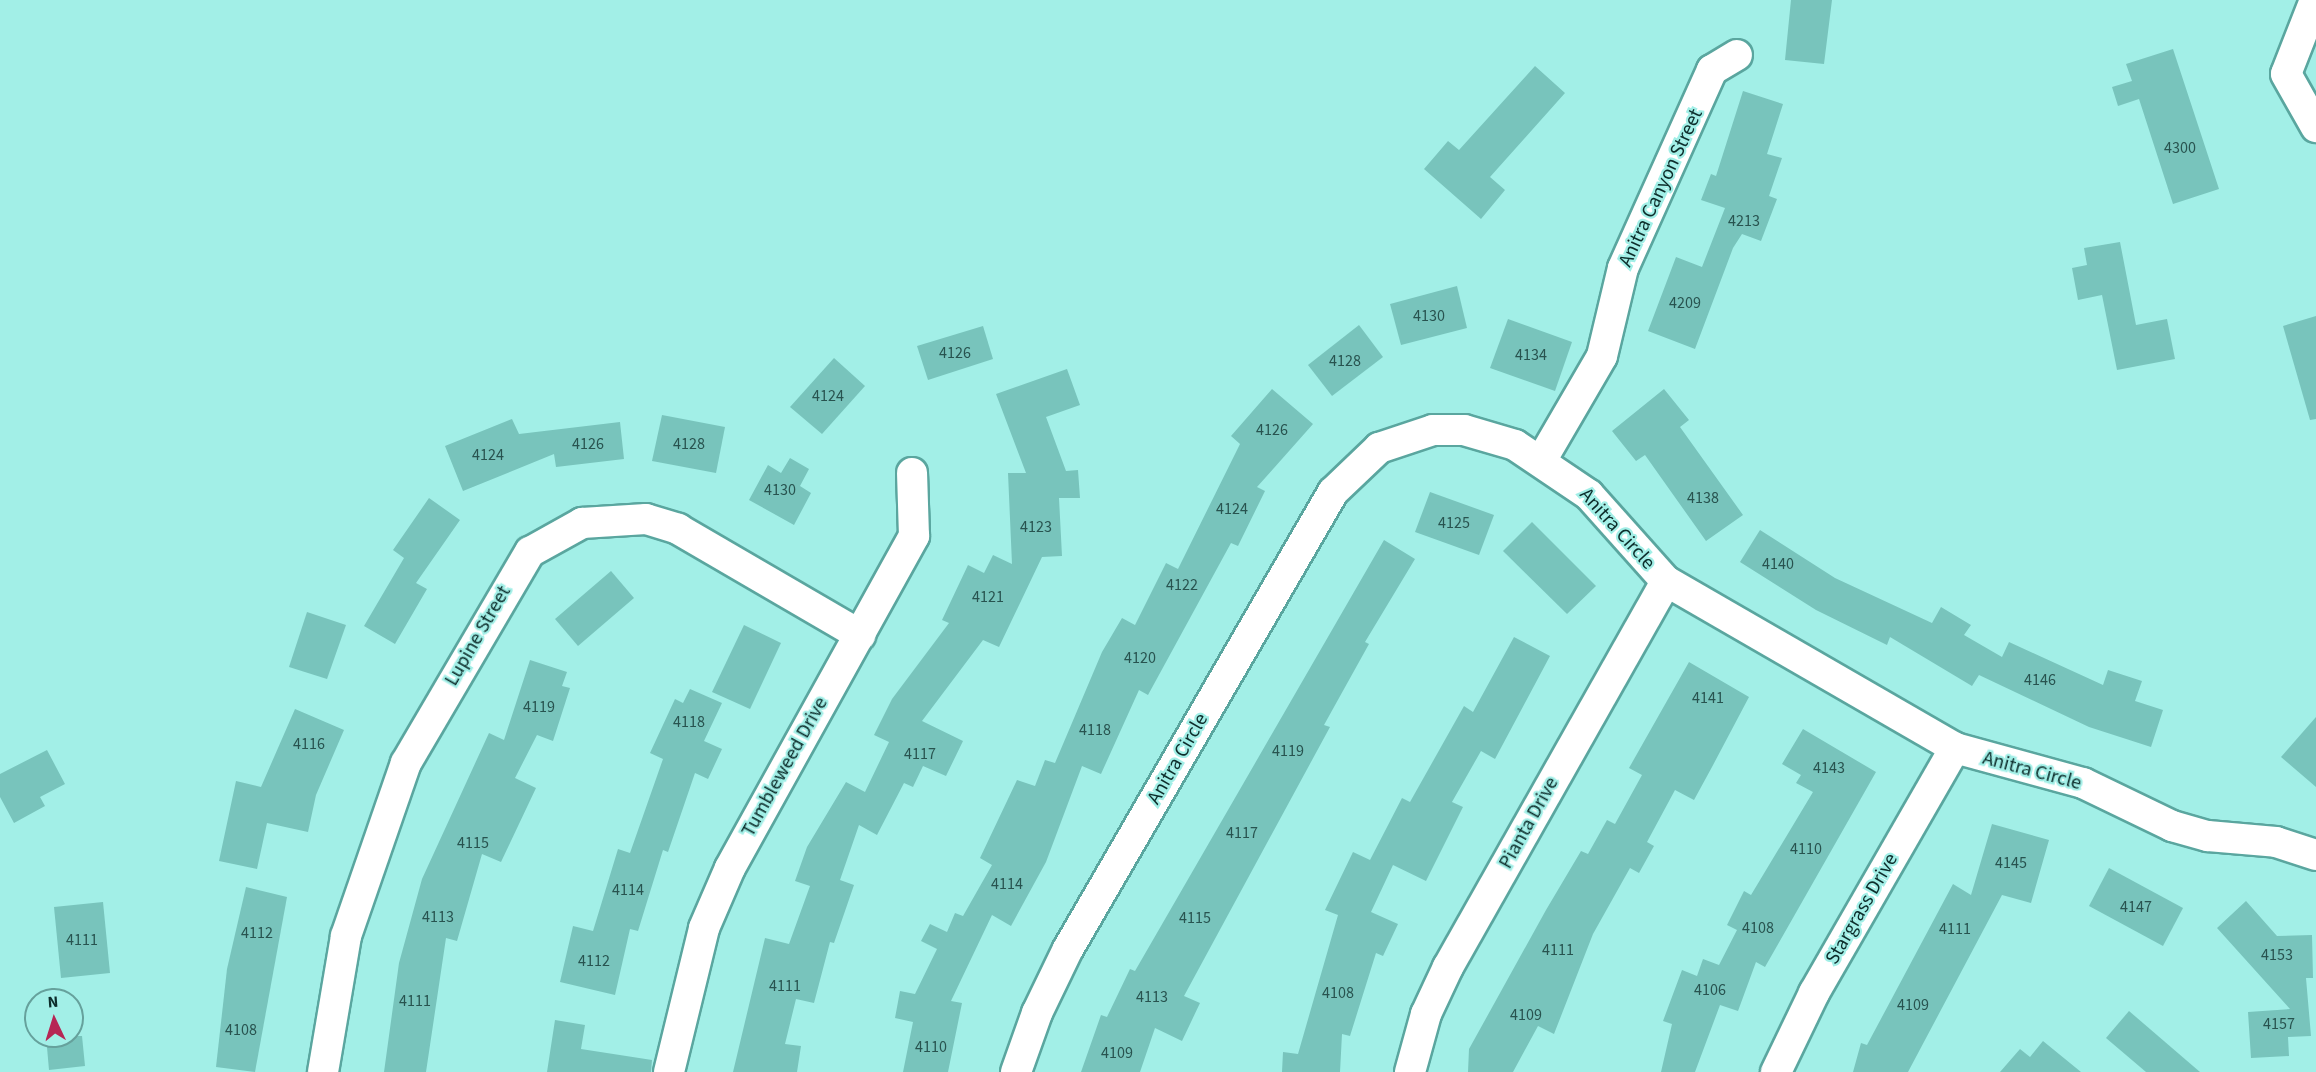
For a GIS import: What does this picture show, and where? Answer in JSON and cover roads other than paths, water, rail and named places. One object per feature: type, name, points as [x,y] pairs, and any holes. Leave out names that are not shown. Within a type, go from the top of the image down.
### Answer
[{"type":"street","points":[[2315,0],[2286,74],[2316,127]]},
{"type":"street","name":"Anitra Canyon Street","points":[[1541,461],[1602,356],[1623,268],[1712,70],[1737,55]]},
{"type":"street","name":"Anitra Circle","points":[[1016,1072],[1037,1013],[1068,950],[1305,538],[1355,466],[1379,448],[1433,430],[1488,435],[1541,461],[1589,495],[1666,581],[1955,748],[2083,783],[2172,826],[2208,836],[2276,842],[2316,855]]},
{"type":"street","name":"Tumbleweed Drive","points":[[669,1072],[704,928],[730,868],[914,536],[912,473]]},
{"type":"street","name":"Lupine Street","points":[[323,1072],[346,936],[406,763],[530,552],[582,523],[646,519],[678,529],[860,635]]},
{"type":"street","name":"Pianta Drive","points":[[1410,1072],[1426,1014],[1448,967],[1666,581]]},
{"type":"street","name":"Stargrass Drive","points":[[1776,1072],[1814,993],[1955,748]]}]
